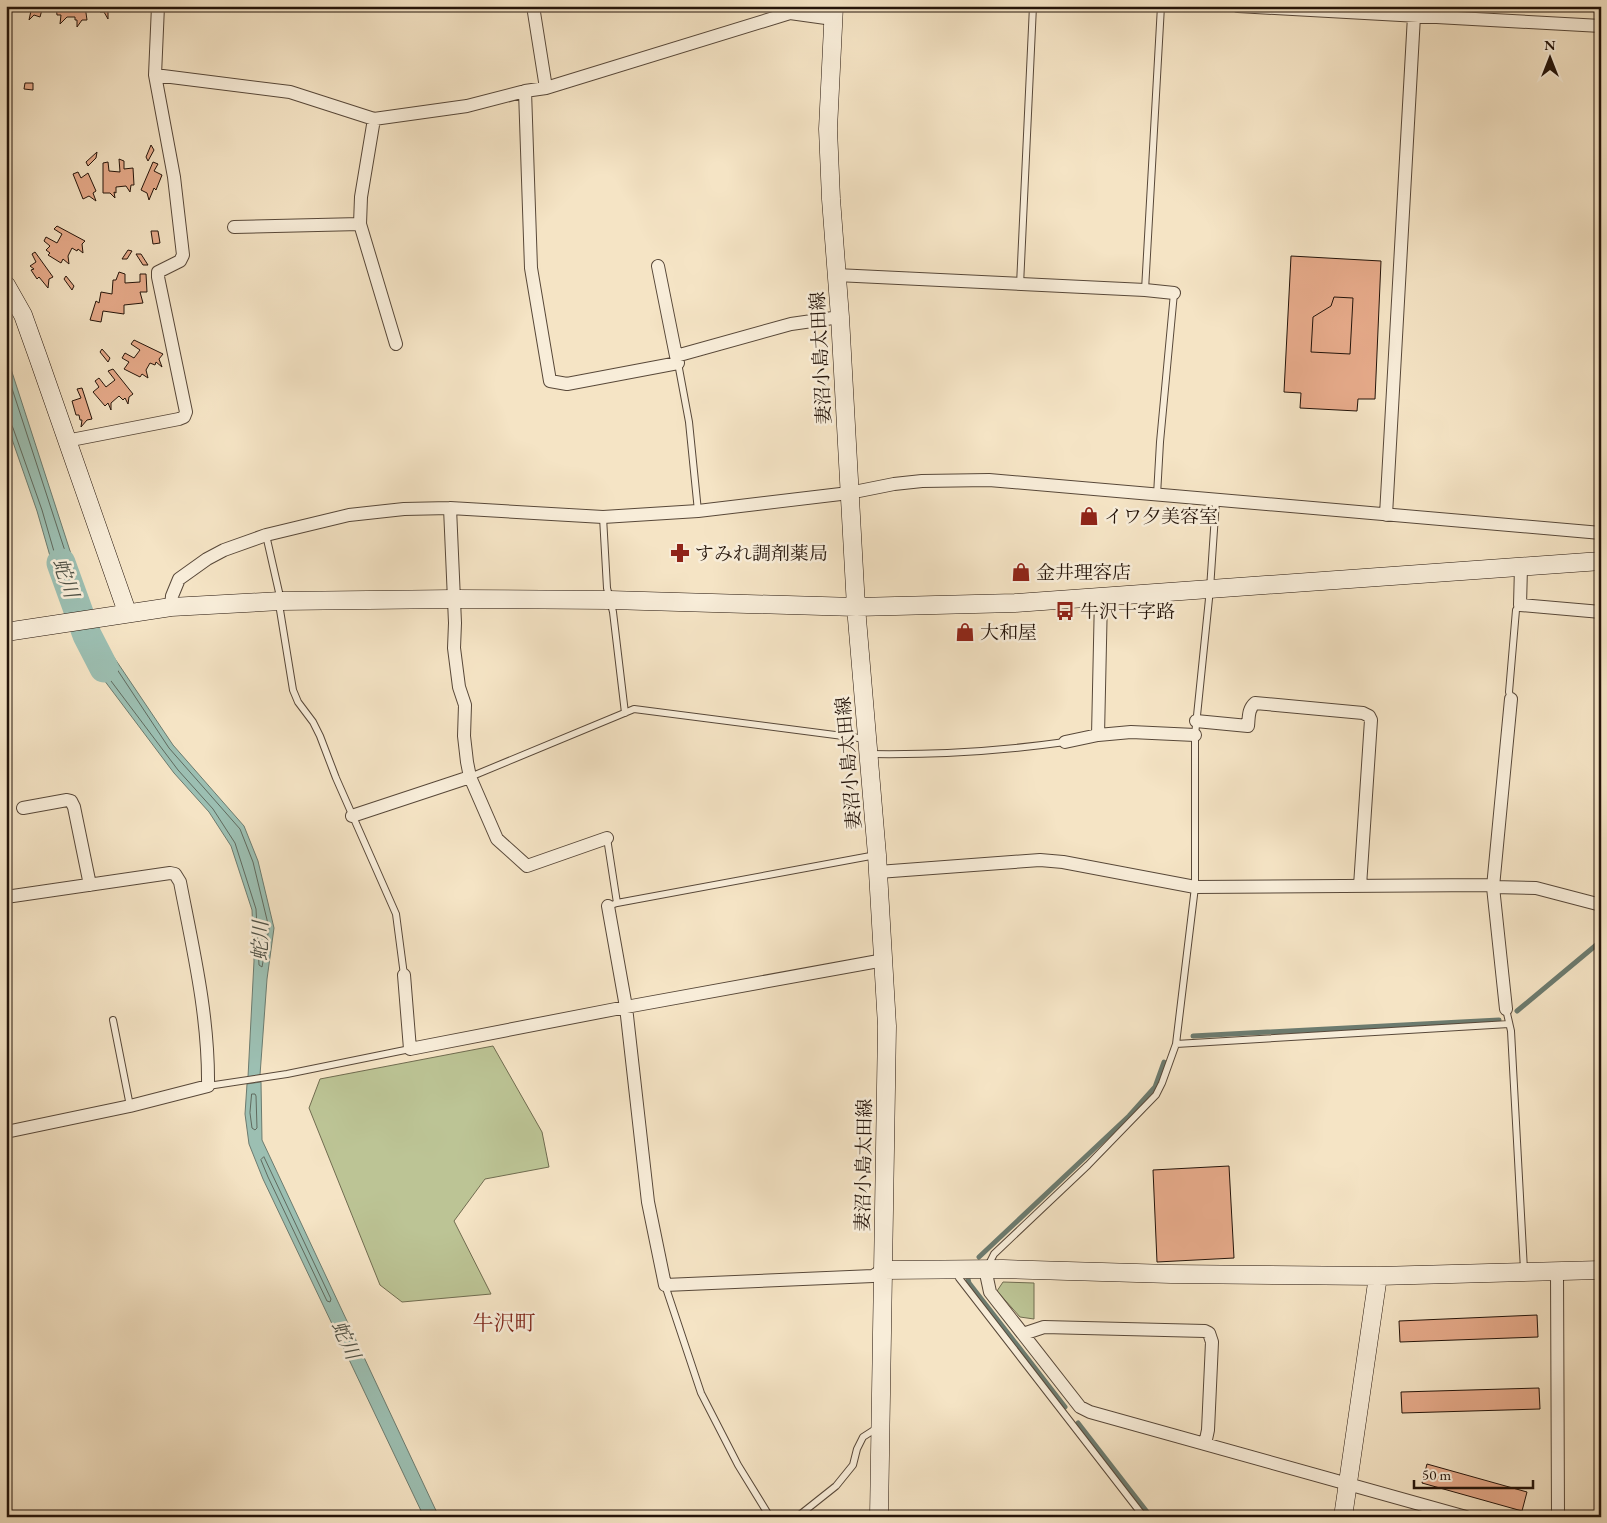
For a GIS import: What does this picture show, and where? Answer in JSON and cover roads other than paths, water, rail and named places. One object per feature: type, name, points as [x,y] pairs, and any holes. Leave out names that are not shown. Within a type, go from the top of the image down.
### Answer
[{"type":"main road","name":"妻沼小島太田線","points":[[834,12],[828,129],[856,607],[877,854],[887,1026],[882,1426],[879,1517]]},
{"type":"main road","points":[[6,285],[23,316],[66,441],[119,614]]},
{"type":"main road","points":[[6,632],[171,607],[281,601],[610,600],[856,607],[1016,603],[1601,561]]},
{"type":"main road","points":[[883,1270],[958,1268],[1171,1274],[1378,1276],[1601,1270]]},
{"type":"main road","points":[[1343,1517],[1377,1296],[1378,1276]]},
{"type":"street","points":[[66,441],[178,419],[184,417],[186,412],[158,277],[158,272],[180,261],[183,255],[174,177],[155,75],[158,6]]},
{"type":"street","points":[[533,6],[546,88]]},
{"type":"street","points":[[1238,6],[1601,26]]},
{"type":"street","points":[[155,75],[290,92],[374,119],[467,106],[546,88],[790,10],[834,12]]},
{"type":"street","points":[[1386,515],[1414,16]]},
{"type":"street","points":[[525,92],[531,268],[550,381],[567,384],[677,359],[791,324],[840,317]]},
{"type":"street","points":[[374,119],[361,197],[360,224],[396,344]]},
{"type":"street","points":[[234,227],[360,224]]},
{"type":"street","points":[[658,266],[677,359]]},
{"type":"street","points":[[836,275],[1174,293]]},
{"type":"street","points":[[171,607],[174,588],[179,579],[207,559],[224,550],[266,535],[349,515],[404,509],[450,508],[602,517],[698,511],[849,493],[894,484],[953,480],[989,480],[1601,532]]},
{"type":"street","points":[[450,508],[455,663],[465,705],[464,736],[470,777],[497,839],[528,866],[607,838]]},
{"type":"street","points":[[1521,567],[1520,605],[1601,612]]},
{"type":"street","points":[[1098,735],[1101,597]]},
{"type":"street","points":[[1506,1009],[1493,887],[1511,699]]},
{"type":"street","points":[[1196,721],[1248,726],[1249,711],[1255,703],[1363,713],[1369,716],[1371,720],[1360,886]]},
{"type":"street","points":[[1065,742],[1098,735],[1131,732],[1195,735]]},
{"type":"street","points":[[352,816],[470,777]]},
{"type":"street","points":[[23,808],[71,800],[90,885]]},
{"type":"street","points":[[878,872],[1040,860],[1064,862],[1195,888],[1488,885],[1493,887],[1536,888],[1601,906]]},
{"type":"street","points":[[6,897],[170,874],[178,877],[203,1009],[208,1086],[130,1106],[6,1132]]},
{"type":"street","points":[[612,904],[626,1007],[648,1202],[665,1285],[873,1276],[883,1270]]},
{"type":"street","points":[[404,975],[410,1049],[884,960]]},
{"type":"street","points":[[987,1269],[990,1292],[1080,1406],[1090,1412],[1466,1517]]},
{"type":"street","points":[[1557,1272],[1558,1517]]},
{"type":"street","points":[[1023,1334],[1044,1327],[1204,1331],[1209,1333],[1212,1342],[1208,1430],[1205,1444]]},
{"type":"lane","points":[[1020,285],[1034,6]]},
{"type":"lane","points":[[1145,290],[1161,6]]},
{"type":"lane","points":[[1157,495],[1174,293]]},
{"type":"lane","points":[[677,359],[688,422],[698,511]]},
{"type":"lane","points":[[987,1269],[994,1254],[1088,1165],[1156,1095],[1162,1084],[1176,1044],[1195,888],[1195,735],[1210,589],[1216,500]]},
{"type":"lane","points":[[602,517],[607,588],[613,612],[625,713]]},
{"type":"lane","points":[[266,535],[281,601],[280,610],[293,690],[298,702],[313,722],[320,736],[352,816],[396,914],[404,975]]},
{"type":"lane","points":[[1511,699],[1509,692],[1516,610],[1520,605]]},
{"type":"lane","points":[[470,777],[634,708],[915,754],[1000,749],[1065,742]]},
{"type":"lane","points":[[607,838],[612,904],[877,854]]},
{"type":"lane","points":[[1506,1009],[1509,1024],[1524,1273]]},
{"type":"lane","points":[[114,1020],[130,1106]]},
{"type":"lane","points":[[1176,1044],[1509,1024]]},
{"type":"lane","points":[[208,1086],[280,1075],[410,1049]]},
{"type":"lane","points":[[958,1268],[959,1278],[1144,1517]]},
{"type":"lane","points":[[665,1285],[701,1393],[738,1465],[770,1517]]},
{"type":"lane","points":[[797,1517],[836,1486],[853,1465],[863,1437],[882,1426]]},
{"type":"water","points":[[6,357],[85,597],[63,601],[37,511],[6,422]]},
{"type":"water","points":[[99,630],[107,647],[173,745],[244,826],[258,861],[274,928],[267,979],[260,1075],[248,1077],[254,961],[252,910],[231,846],[209,812],[174,773],[104,680],[80,633]]},
{"type":"water","points":[[261,1082],[262,1140],[439,1517],[424,1517],[263,1179],[249,1144],[245,1114],[247,1084]]},
{"type":"waterway","name":"蛇川","points":[[61,563],[87,635],[104,668]]},
{"type":"waterway","points":[[1517,1011],[1601,941]]},
{"type":"waterway","points":[[1193,1036],[1499,1020]]},
{"type":"waterway","points":[[979,1257],[1129,1116],[1155,1087],[1164,1062]]},
{"type":"waterway","points":[[968,1279],[969,1283],[1065,1407]]},
{"type":"waterway","points":[[1078,1423],[1151,1517]]},
{"type":"place","name":"イワ夕美容室","points":[[1089,516]]},
{"type":"place","name":"すみれ調剤薬局","points":[[680,553]]},
{"type":"place","name":"金井理容店","points":[[1021,572]]},
{"type":"place","name":"牛沢十字路","points":[[1065,611]]},
{"type":"place","name":"大和屋","points":[[965,632]]},
{"type":"district","name":"牛沢町","points":[[504,1323]]}]
